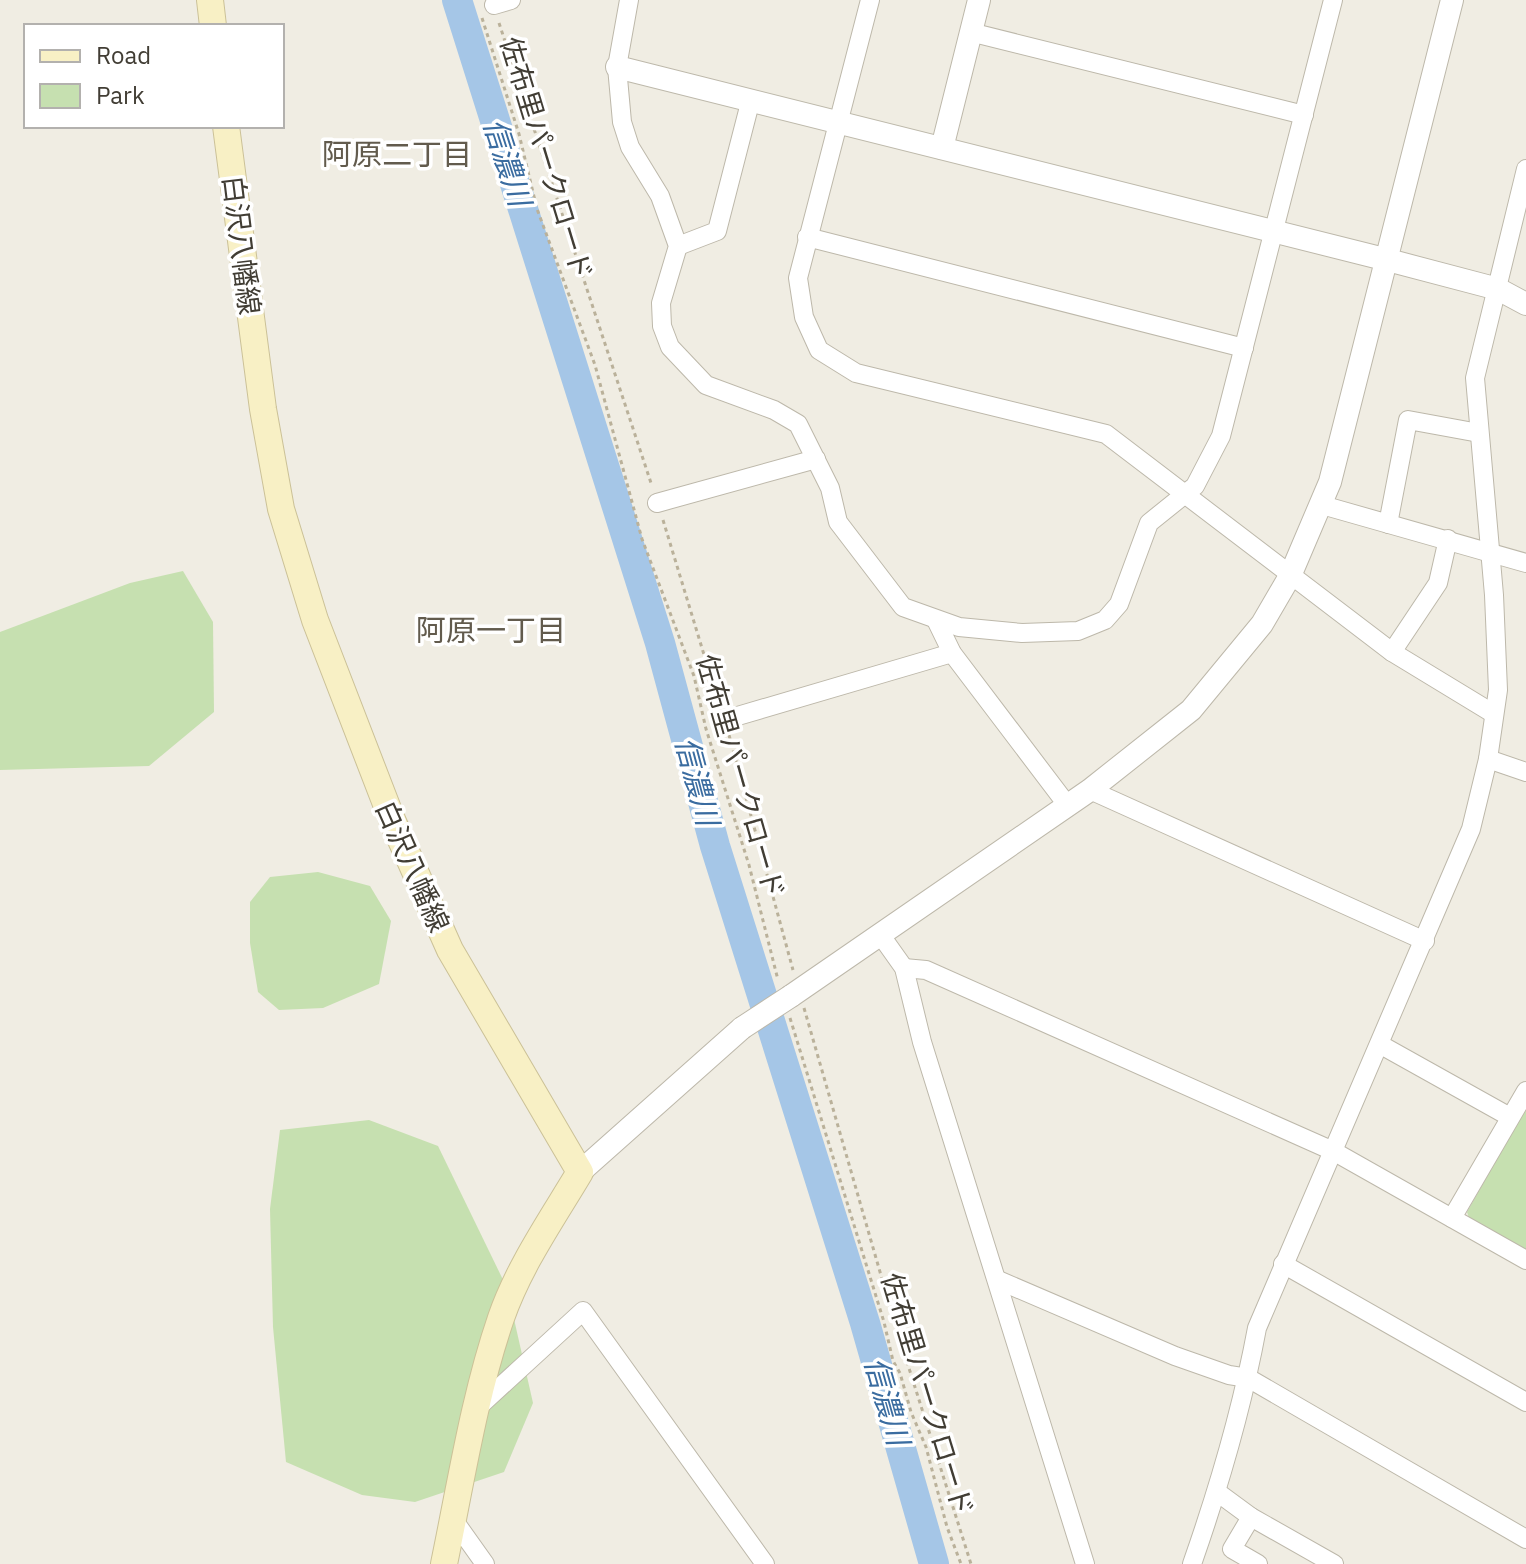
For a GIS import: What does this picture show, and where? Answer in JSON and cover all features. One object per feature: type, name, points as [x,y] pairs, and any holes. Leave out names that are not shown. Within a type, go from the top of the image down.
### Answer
[{"type":"main road","points":[[210,0],[213,24]]},
{"type":"main road","name":"白沢八幡線","points":[[226,128],[275,480],[315,620],[393,822],[450,950],[580,1172]]},
{"type":"main road","points":[[444,1564],[476,1409],[502,1317],[537,1244],[580,1172]]},
{"type":"street","points":[[629,0],[617,67],[622,122],[630,147],[660,196],[678,246],[661,303],[662,326],[670,347],[706,385],[774,410],[798,424],[830,488],[838,522],[903,607],[959,627],[1022,633],[1078,631],[1105,620],[1119,604],[1149,523],[1195,486],[1221,436],[1276,233],[1332,0]]},
{"type":"street","points":[[942,148],[979,0]]},
{"type":"street","points":[[580,1172],[742,1028],[882,937],[1068,806],[1191,710],[1262,624],[1290,576],[1322,505],[1388,260],[1452,0]]},
{"type":"street","points":[[865,2],[840,123],[798,278],[804,317],[819,350],[856,373],[1106,434],[1392,652],[1494,714]]},
{"type":"street","points":[[970,32],[1304,115]]},
{"type":"street","points":[[617,67],[750,103],[1388,260],[1498,289],[1526,304]]},
{"type":"street","points":[[678,246],[717,231],[750,103]]},
{"type":"street","points":[[1192,1564],[1217,1492],[1248,1378],[1257,1328],[1381,1045],[1471,829],[1488,759],[1498,690],[1491,551],[1475,378],[1523,195],[1526,169]]},
{"type":"street","points":[[807,237],[1244,348]]},
{"type":"street","points":[[1388,524],[1408,420],[1479,433]]},
{"type":"street","points":[[657,503],[816,459]]},
{"type":"street","points":[[1322,505],[1526,563]]},
{"type":"street","points":[[1392,652],[1438,583],[1448,539]]},
{"type":"street","points":[[936,620],[952,653],[1068,806]]},
{"type":"street","points":[[724,720],[952,653]]},
{"type":"street","points":[[1488,759],[1526,772]]},
{"type":"street","points":[[1090,790],[1425,941]]},
{"type":"street","points":[[882,937],[904,968],[922,1042],[1085,1564]]},
{"type":"street","points":[[904,968],[926,970],[1333,1151],[1526,1260]]},
{"type":"street","points":[[1381,1045],[1510,1117]]},
{"type":"street","points":[[1452,1218],[1526,1091]]},
{"type":"street","points":[[1283,1264],[1526,1402]]},
{"type":"street","points":[[998,1280],[1175,1356],[1229,1375],[1248,1378],[1526,1539]]},
{"type":"street","points":[[476,1409],[583,1311],[765,1564]]},
{"type":"street","points":[[1217,1492],[1251,1517],[1330,1563]]},
{"type":"street","points":[[1251,1517],[1232,1549],[1258,1564]]},
{"type":"street","points":[[453,1519],[485,1564]]},
{"type":"path","points":[[495,6],[657,503],[724,720],[789,997],[971,1564]]},
{"type":"path","name":"佐布里パークロード","points":[[495,6],[513,112],[537,209],[595,365],[642,539],[694,676],[706,729],[789,997],[889,1348],[926,1447],[947,1527],[961,1564]]},
{"type":"green space","points":[[183,571],[213,622],[214,712],[149,766],[0,770],[0,632],[130,583]]},
{"type":"green space","points":[[318,872],[370,886],[391,921],[379,984],[323,1008],[279,1010],[258,992],[250,943],[250,902],[270,877]]},
{"type":"green space","points":[[1526,1107],[1526,1252],[1469,1218],[1467,1212]]},
{"type":"green space","points":[[369,1120],[438,1146],[507,1288],[533,1403],[504,1472],[415,1502],[362,1495],[286,1462],[273,1327],[270,1209],[280,1130]]},
{"type":"waterway","name":"信濃川","points":[[457,0],[660,643],[715,846],[865,1323],[934,1564]]},
{"type":"district","name":"阿原二丁目","points":[[397,153]]},
{"type":"district","name":"阿原一丁目","points":[[491,629]]}]
